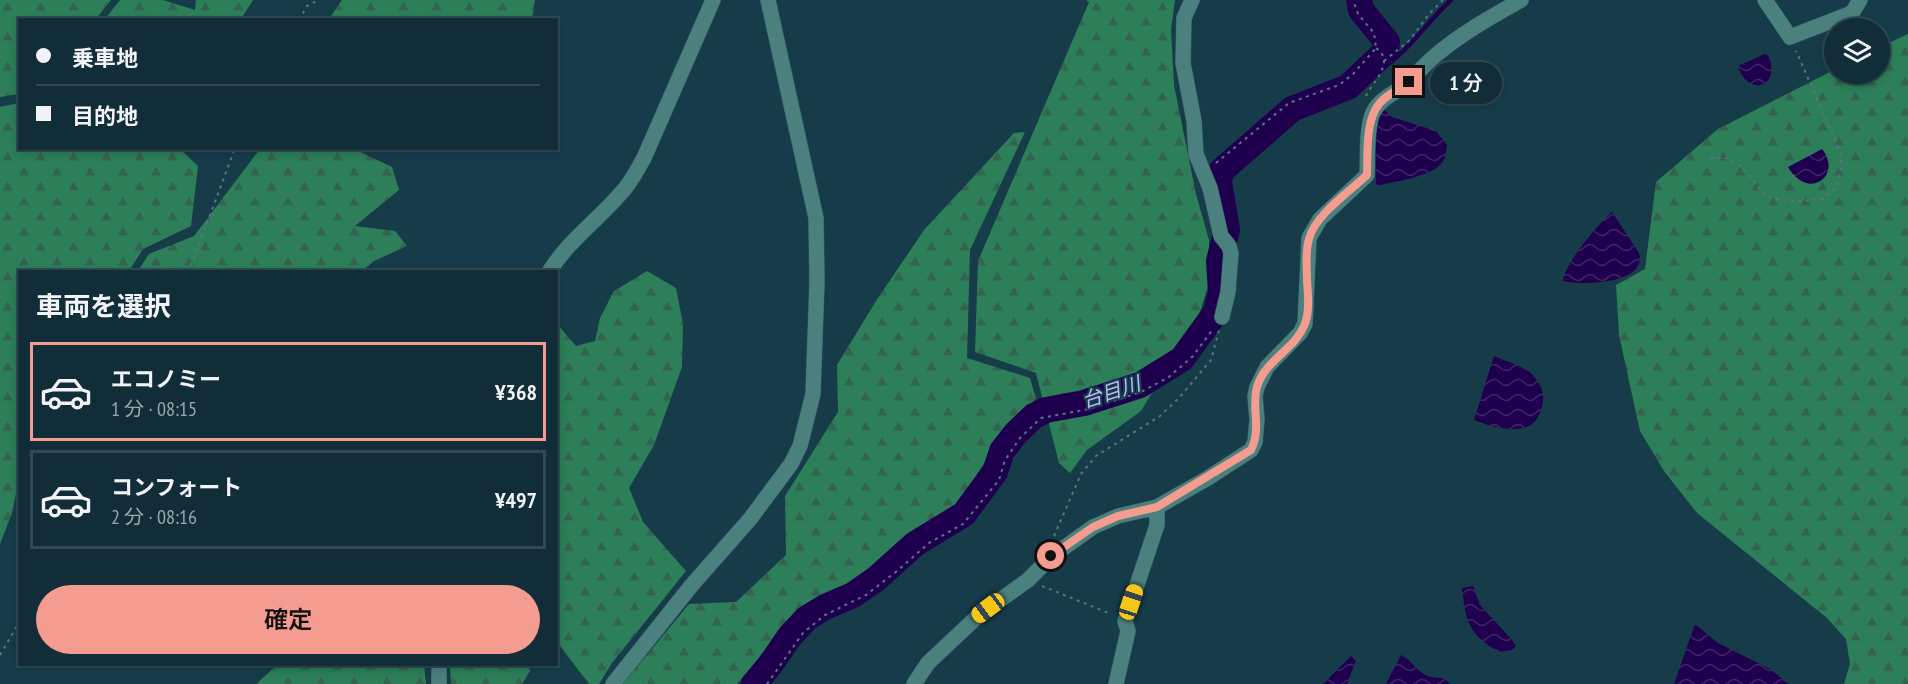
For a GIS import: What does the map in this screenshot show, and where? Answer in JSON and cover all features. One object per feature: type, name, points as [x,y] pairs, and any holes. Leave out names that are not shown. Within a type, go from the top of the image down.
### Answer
[{"type":"street","points":[[550,270],[569,244],[616,198],[633,177],[644,158],[713,0]]},
{"type":"street","points":[[613,684],[691,586],[750,519],[791,464],[800,446],[813,394],[817,282],[816,218],[768,0]]},
{"type":"street","points":[[1192,0],[1184,18],[1182,63],[1194,121],[1196,154],[1210,188],[1225,241],[1231,253],[1228,292],[1222,317]]},
{"type":"street","points":[[914,684],[928,663],[978,616],[1028,580],[1051,556],[1093,527],[1118,516],[1157,507],[1251,450],[1255,442],[1256,396],[1261,378],[1267,367],[1300,333],[1305,324],[1308,299],[1307,248],[1309,238],[1320,219],[1367,175],[1370,125],[1372,115],[1378,105],[1385,98],[1397,92],[1435,56],[1471,28],[1521,0]]},
{"type":"street","points":[[1765,0],[1790,37],[1852,13],[1860,0]]},
{"type":"street","points":[[1116,684],[1128,631],[1125,621],[1157,525],[1157,507]]},
{"type":"street","points":[[439,666],[439,684]]},
{"type":"path","points":[[300,18],[307,6],[318,0]]},
{"type":"path","points":[[1204,174],[1220,158],[1289,103],[1339,85],[1353,74],[1376,48],[1374,33],[1358,14],[1353,0]]},
{"type":"path","points":[[1376,48],[1381,51],[1384,62],[1410,40],[1429,14],[1443,0]]},
{"type":"path","points":[[1710,158],[1726,158],[1742,167],[1763,193],[1772,200],[1823,199],[1836,188],[1841,155],[1790,37]]},
{"type":"path","points":[[188,270],[234,150]]},
{"type":"path","points":[[1051,556],[1053,541],[1081,474],[1096,456],[1160,416],[1179,398],[1211,360],[1222,317]]},
{"type":"path","points":[[767,684],[803,633],[825,615],[866,595],[897,572],[929,543],[963,524],[999,480],[1005,460],[1020,438],[1041,418],[1089,409],[1141,392],[1169,377],[1193,356],[1222,317]]},
{"type":"path","points":[[1028,580],[1125,621]]},
{"type":"path","points":[[0,655],[18,624]]},
{"type":"green space","points":[[0,0],[111,0],[97,18],[18,18],[18,94],[0,97]]},
{"type":"green space","points":[[120,0],[163,0],[195,10],[196,0],[253,0],[242,18],[106,18]]},
{"type":"green space","points":[[342,0],[535,0],[532,18],[330,18]]},
{"type":"green space","points":[[1086,0],[1175,0],[1171,29],[1174,85],[1196,194],[1209,240],[1209,283],[1199,315],[1141,411],[1087,450],[1070,473],[1059,463],[1036,373],[975,352],[978,261],[1089,2]]},
{"type":"green space","points":[[1908,34],[1908,684],[1844,684],[1850,664],[1846,639],[1827,618],[1697,513],[1664,471],[1640,431],[1619,335],[1616,285],[1645,269],[1656,182],[1718,129],[1824,75],[1824,84],[1890,84],[1890,42]]},
{"type":"green space","points":[[18,103],[18,150],[181,150],[198,166],[191,226],[143,249],[130,270],[18,270],[18,484],[12,513],[0,544],[0,107]]},
{"type":"green space","points":[[1025,132],[970,250],[967,358],[1030,378],[1036,399],[1007,426],[961,501],[853,580],[795,614],[737,684],[623,684],[689,604],[736,602],[786,555],[785,496],[838,412],[837,365],[876,301],[924,230],[1014,133]]},
{"type":"green space","points":[[259,150],[356,150],[392,167],[399,190],[355,226],[395,231],[407,246],[374,261],[363,270],[139,270],[149,254],[194,236]]},
{"type":"green space","points":[[647,271],[676,288],[683,324],[682,367],[654,445],[629,488],[643,522],[686,571],[612,663],[599,684],[589,684],[558,643],[558,325],[576,346],[595,341],[600,318],[614,291]]},
{"type":"green space","points":[[276,666],[424,666],[426,684],[256,684]]},
{"type":"green space","points":[[450,666],[528,666],[530,671],[522,684],[451,684]]},
{"type":"water","points":[[1767,53],[1771,64],[1771,74],[1768,80],[1763,84],[1749,83],[1738,66]]},
{"type":"water","points":[[1382,108],[1392,117],[1436,131],[1447,145],[1445,157],[1436,169],[1420,176],[1376,186],[1375,123]]},
{"type":"water","points":[[1822,149],[1828,168],[1821,181],[1814,184],[1805,183],[1788,167]]},
{"type":"water","points":[[1612,212],[1639,253],[1639,263],[1634,271],[1624,277],[1598,283],[1563,281],[1576,255],[1591,234]]},
{"type":"water","points":[[1494,356],[1528,371],[1540,386],[1543,395],[1542,407],[1534,423],[1529,426],[1518,429],[1505,428],[1474,420]]},
{"type":"water","points":[[1473,586],[1480,605],[1516,646],[1512,650],[1499,652],[1481,639],[1470,626],[1462,588]]},
{"type":"water","points":[[1695,624],[1718,643],[1770,669],[1789,684],[1674,684]]},
{"type":"water","points":[[1401,655],[1424,674],[1443,678],[1450,684],[1386,684]]},
{"type":"water","points":[[1351,656],[1356,661],[1347,684],[1323,684]]},
{"type":"waterway","name":"台目川","points":[[754,684],[790,636],[807,618],[853,595],[876,579],[915,544],[964,514],[995,472],[1002,451],[1016,433],[1034,416],[1046,410],[1084,403],[1140,385],[1182,359],[1216,312],[1221,292],[1219,261],[1227,230],[1219,182],[1221,171],[1292,109],[1348,87],[1386,51],[1387,42],[1361,10],[1359,0]]},
{"type":"waterway","points":[[1374,62],[1390,63],[1451,0]]},
{"type":"route","points":[[1051,556],[1093,527],[1118,516],[1157,507],[1251,450],[1255,442],[1257,387],[1267,367],[1300,333],[1305,324],[1308,299],[1307,248],[1309,238],[1320,219],[1367,175],[1372,115],[1385,98],[1409,82]]}]
